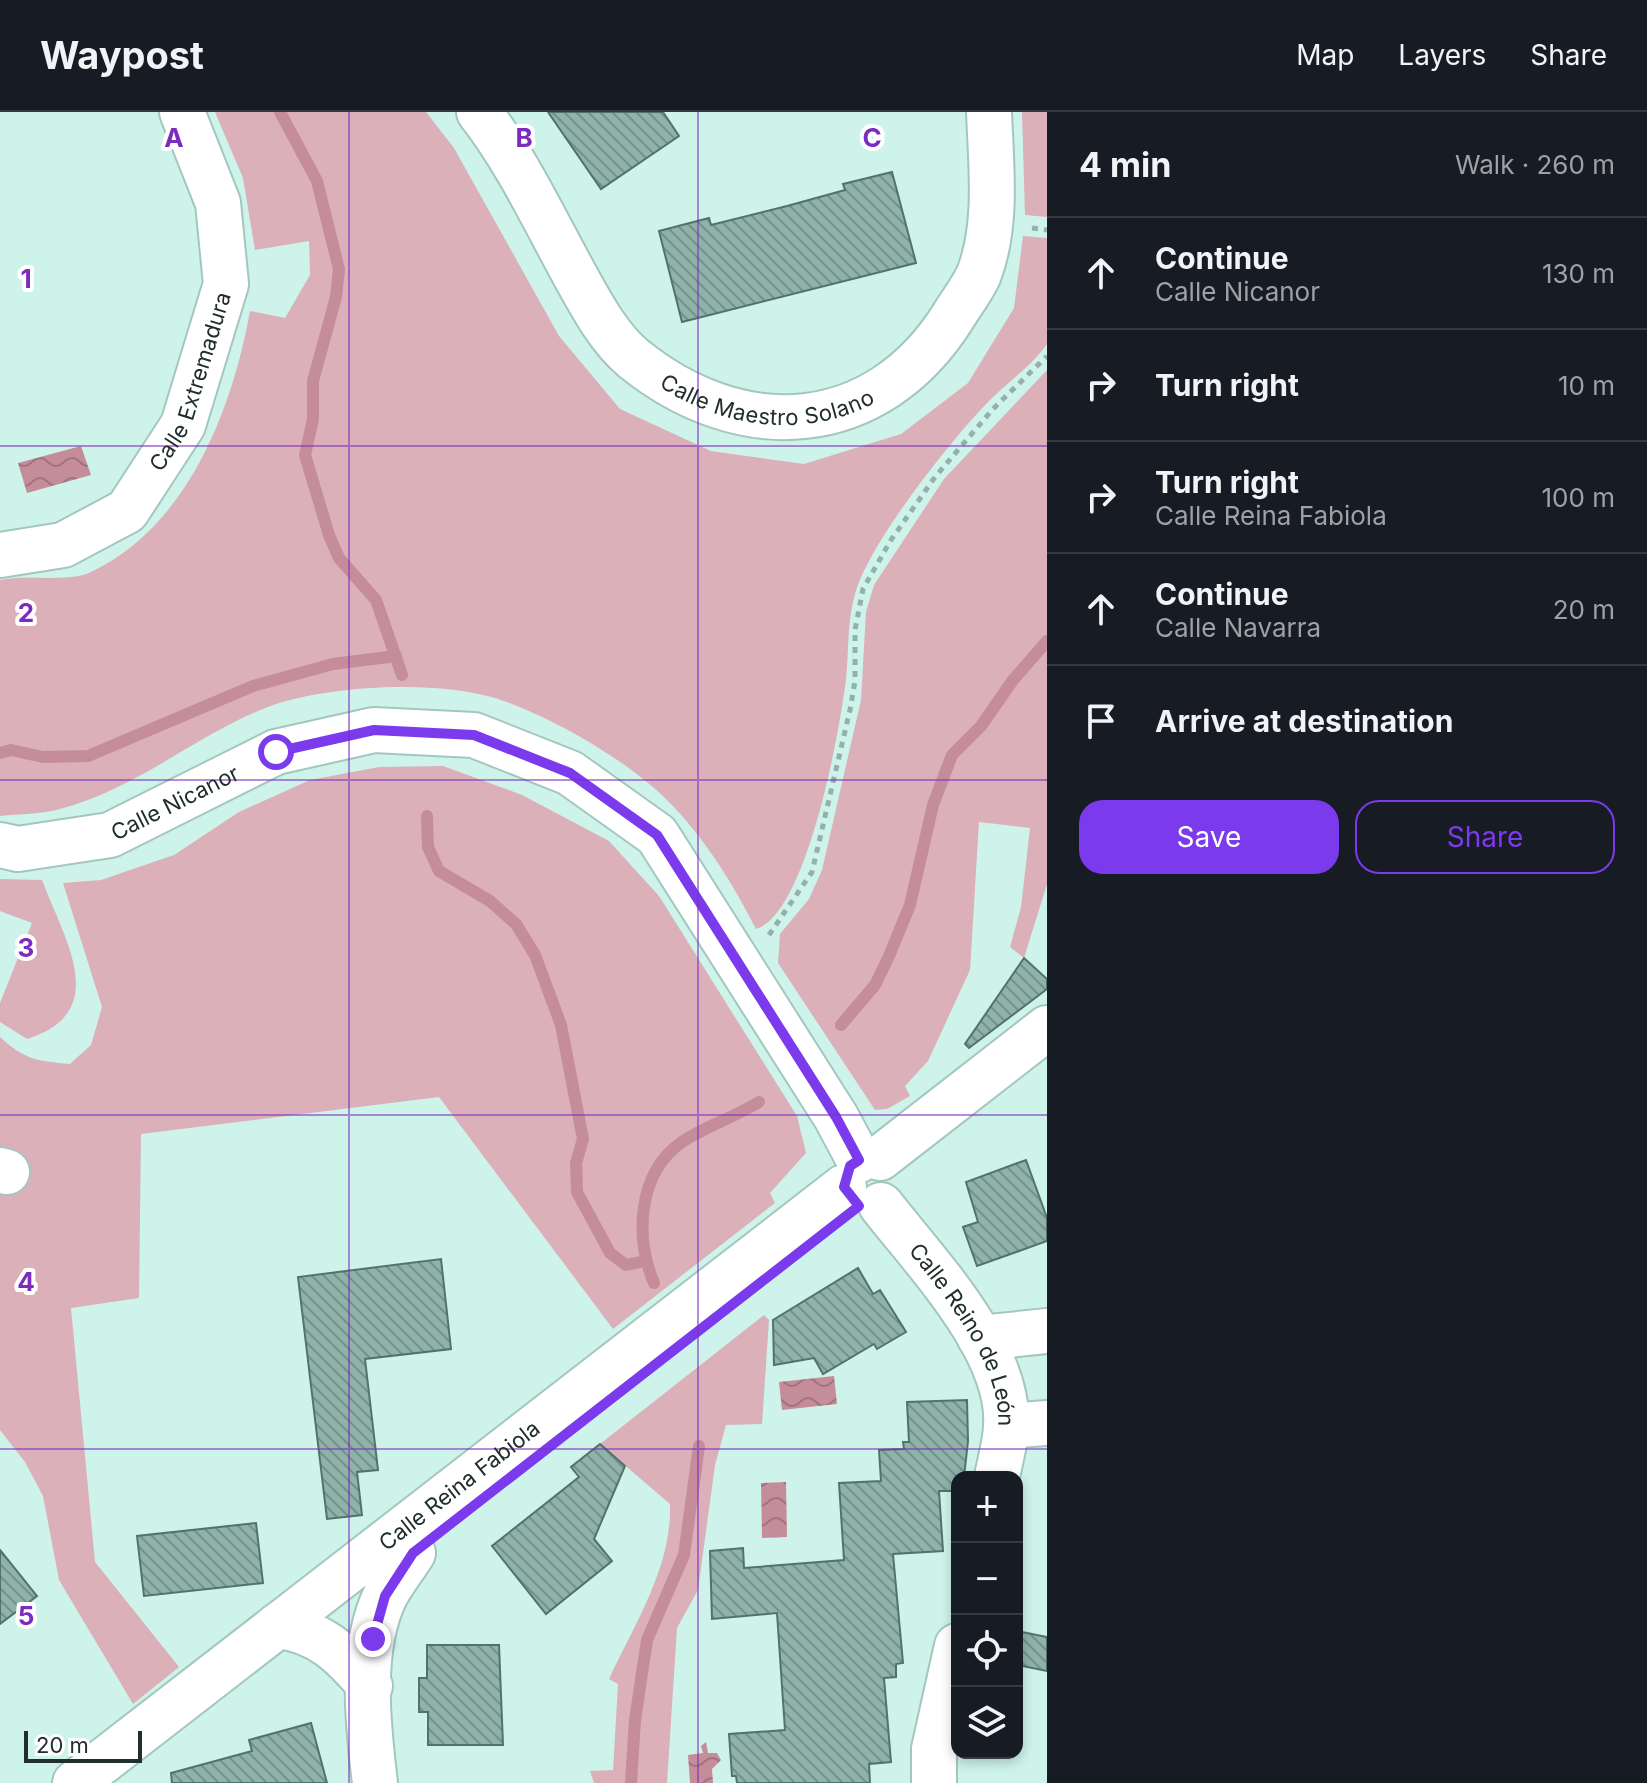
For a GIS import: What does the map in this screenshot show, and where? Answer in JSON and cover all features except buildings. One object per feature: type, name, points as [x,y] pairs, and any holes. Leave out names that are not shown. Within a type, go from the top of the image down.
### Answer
[{"type":"street","name":"Calle Extremadura","points":[[0,555],[63,545],[127,511],[183,425],[226,284],[218,203],[182,112]]},
{"type":"street","name":"Calle Maestro Solano","points":[[479,112],[595,311],[631,356],[674,385],[734,413],[818,417],[884,391],[913,368],[939,339],[979,275],[991,225],[989,112]]},
{"type":"street","name":"Calle Nicanor","points":[[0,845],[18,849],[110,835],[276,752],[374,730],[474,735],[570,773],[657,835],[836,1117],[870,1182]]},
{"type":"street","name":"Calle Reina Fabiola","points":[[75,1783],[295,1629],[413,1553],[870,1182],[1047,1028]]},
{"type":"street","name":"Calle Reina Fabiola","points":[[119,1783],[295,1629],[870,1182],[1047,1058]]},
{"type":"street","name":"Calle Reino de León","points":[[870,1182],[980,1338],[1000,1381],[1027,1424],[1000,1471]]},
{"type":"street","points":[[980,1338],[1047,1331]]},
{"type":"street","points":[[375,1783],[370,1686],[373,1639],[385,1596],[413,1553]]},
{"type":"street","points":[[295,1629],[347,1659],[370,1686]]},
{"type":"street","points":[[934,1783],[934,1749],[951,1673]]},
{"type":"path","points":[[768,937],[796,900],[812,872],[855,681],[855,630],[863,589],[891,540],[935,477],[993,409],[1047,356]]},
{"type":"shaded area","points":[[215,112],[426,112],[454,148],[559,336],[620,409],[711,451],[804,464],[901,434],[968,383],[1014,308],[1023,236],[1047,238],[1047,344],[986,404],[952,443],[912,494],[863,573],[852,605],[843,704],[818,818],[791,891],[774,916],[756,929],[705,845],[680,814],[650,785],[563,727],[495,698],[471,692],[384,687],[297,698],[246,716],[89,800],[53,811],[0,816],[0,580],[60,578],[91,572],[125,552],[154,526],[179,495],[217,425],[242,349],[250,311],[285,318],[310,275],[309,241],[255,250],[243,178]]},
{"type":"shaded area","points":[[1022,112],[1047,112],[1047,217],[1025,215]]},
{"type":"shaded area","points":[[1047,370],[1047,884],[1024,958],[1010,947],[1021,907],[1030,828],[979,822],[970,970],[928,1061],[905,1086],[910,1096],[887,1109],[875,1110],[778,963],[780,934],[809,899],[822,870],[861,700],[866,612],[874,585],[944,479]]},
{"type":"shaded area","points":[[443,766],[522,795],[609,841],[659,896],[797,1116],[806,1153],[770,1193],[775,1203],[613,1329],[439,1097],[141,1134],[139,1298],[71,1308],[95,1562],[179,1667],[133,1704],[59,1580],[43,1496],[25,1462],[0,1430],[0,1183],[16,1187],[19,1153],[0,1146],[0,1037],[32,1058],[70,1064],[91,1045],[102,1007],[63,883],[101,880],[174,855],[239,812],[310,780],[379,767]]},
{"type":"shaded area","points":[[0,879],[42,880],[70,949],[75,972],[75,992],[69,1011],[53,1027],[27,1039],[0,1022],[0,1003],[32,923],[0,911]]},
{"type":"shaded area","points":[[764,1315],[769,1320],[762,1424],[726,1425],[715,1465],[698,1590],[677,1628],[667,1783],[594,1783],[590,1771],[613,1770],[618,1684],[609,1679],[658,1572],[665,1550],[670,1504],[600,1444]]},
{"type":"water","points":[[81,446],[91,475],[27,493],[18,463]]},
{"type":"water","points":[[834,1376],[837,1404],[782,1410],[779,1382]]},
{"type":"water","points":[[786,1482],[787,1537],[762,1538],[761,1483]]},
{"type":"water","points":[[706,1742],[708,1753],[717,1753],[721,1760],[712,1769],[713,1783],[690,1783],[688,1755],[703,1753],[701,1746]]},
{"type":"waterway","points":[[280,112],[317,181],[339,269],[336,297],[313,381],[313,419],[305,455],[339,558],[376,600],[402,675]]},
{"type":"waterway","points":[[841,1025],[875,985],[910,905],[933,805],[952,755],[981,726],[1013,680],[1047,641]]},
{"type":"waterway","points":[[0,753],[11,750],[43,757],[88,756],[253,686],[333,664],[396,656]]},
{"type":"waterway","points":[[427,816],[428,847],[439,871],[490,901],[516,924],[535,955],[561,1025],[583,1139],[576,1163],[577,1192],[610,1253],[626,1265],[645,1261]]},
{"type":"waterway","points":[[654,1283],[644,1246],[643,1227],[648,1188],[656,1171],[667,1155],[682,1142],[759,1102]]},
{"type":"waterway","points":[[631,1783],[635,1720],[647,1640],[684,1555],[699,1446]]},
{"type":"route","points":[[276,752],[374,730],[474,735],[570,773],[657,835],[733,951],[836,1117],[859,1160],[850,1166],[844,1187],[859,1206],[413,1553],[385,1596],[373,1639]]}]
